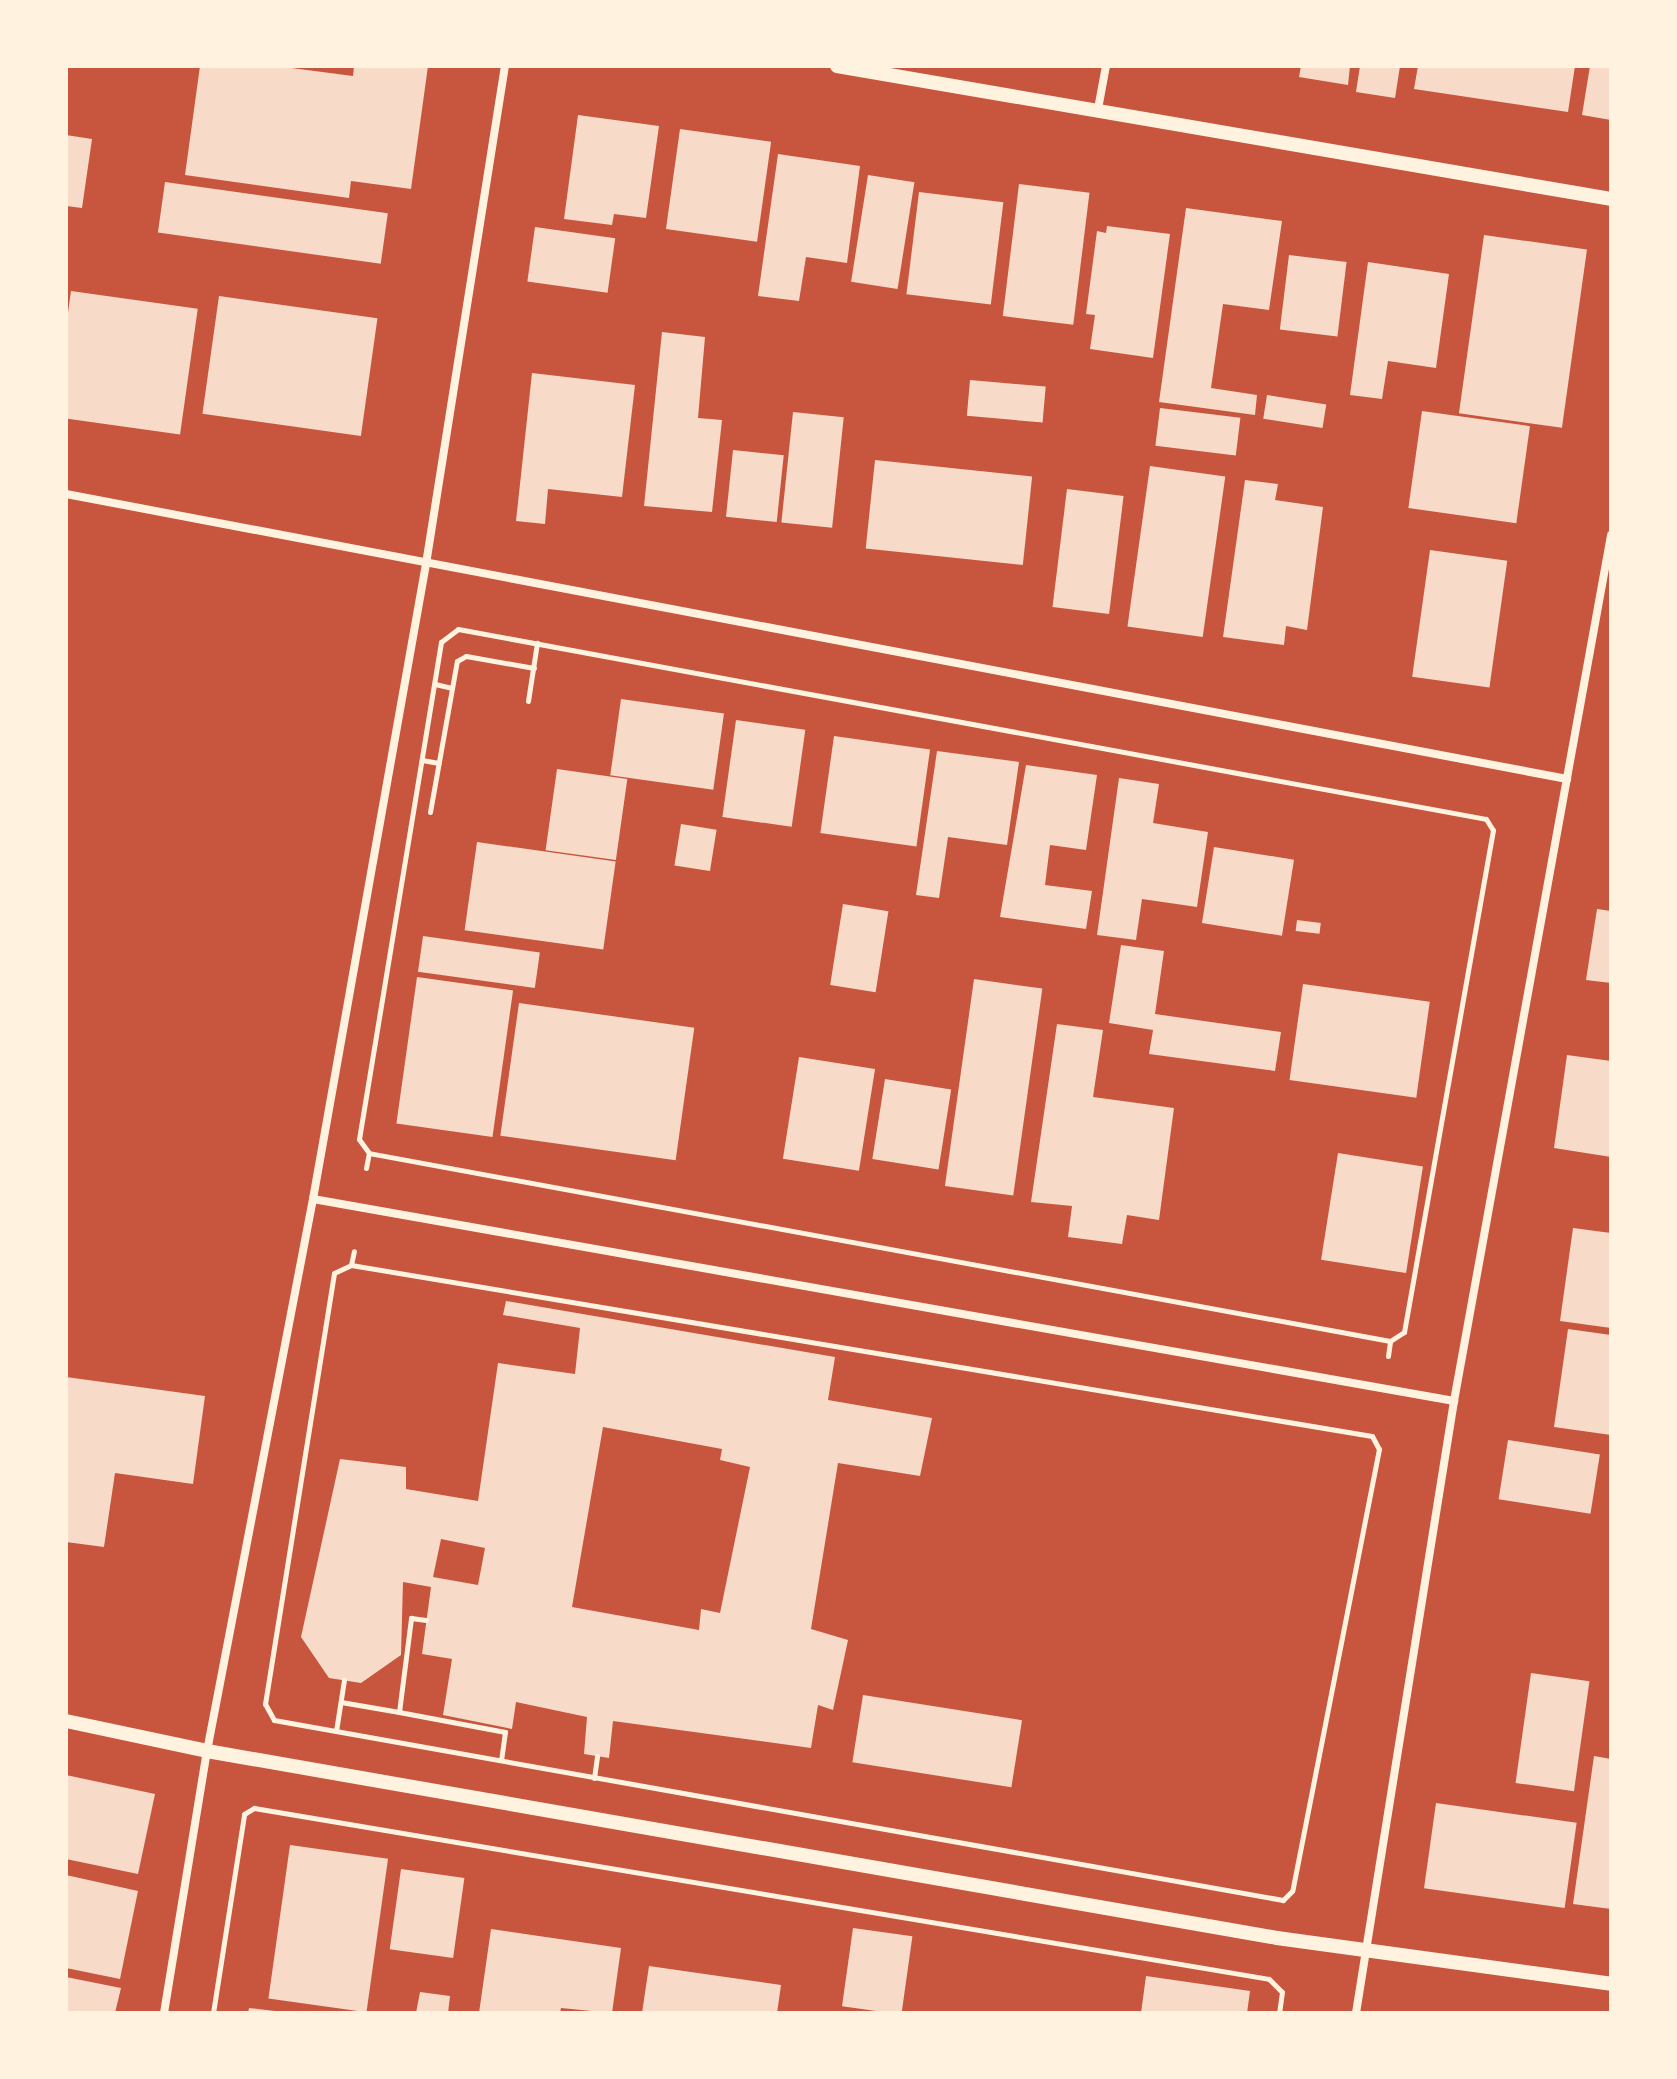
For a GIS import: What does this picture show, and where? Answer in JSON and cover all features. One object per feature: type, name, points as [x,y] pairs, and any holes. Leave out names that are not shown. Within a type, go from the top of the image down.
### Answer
[{"type":"street","points":[[164,2013],[207,1751],[313,1199],[426,564],[505,66]]},
{"type":"street","points":[[837,66],[1611,199]]},
{"type":"street","points":[[1098,109],[1106,66]]},
{"type":"street","points":[[66,494],[1567,779]]},
{"type":"street","points":[[1356,2013],[1454,1401],[1611,535]]},
{"type":"street","points":[[313,1199],[1454,1401]]},
{"type":"street","points":[[66,1721],[207,1751],[1368,1950],[1611,1984]]},
{"type":"path","points":[[359,1139],[369,1153],[1390,1341],[1404,1332],[1493,830],[1486,819],[537,643],[458,629],[441,642]]},
{"type":"path","points":[[528,701],[537,643]]},
{"type":"path","points":[[430,812],[457,661],[466,656],[534,668]]},
{"type":"path","points":[[435,684],[452,688]]},
{"type":"path","points":[[422,760],[439,763]]},
{"type":"path","points":[[366,1168],[369,1153]]},
{"type":"path","points":[[351,1265],[354,1251]]},
{"type":"path","points":[[272,1729],[274,1720],[265,1704],[334,1273],[351,1265],[1372,1436]]},
{"type":"path","points":[[1388,1356],[1390,1341]]},
{"type":"path","points":[[274,1720],[1283,1900],[1292,1891],[1379,1449],[1372,1436],[1374,1426]]},
{"type":"path","points":[[399,1712],[411,1618],[426,1620]]},
{"type":"path","points":[[336,1731],[344,1680]]},
{"type":"path","points":[[341,1702],[505,1732],[501,1760]]},
{"type":"path","points":[[594,1778],[597,1756]]},
{"type":"path","points":[[254,1808],[256,1796]]},
{"type":"path","points":[[213,2013],[244,1814],[254,1808],[1254,1976],[1269,1979],[1282,1992],[1279,2013]]},
{"type":"building","points":[[200,66],[276,66],[353,76],[354,66],[428,66],[411,189],[351,181],[349,198],[185,175]]},
{"type":"building","points":[[1301,66],[1350,66],[1348,85],[1299,77]]},
{"type":"building","points":[[1360,66],[1400,66],[1395,98],[1356,92]]},
{"type":"building","points":[[1418,66],[1575,66],[1568,112],[1414,89]]},
{"type":"building","points":[[1590,66],[1611,66],[1611,120],[1582,115]]},
{"type":"building","points":[[578,115],[659,126],[646,218],[614,214],[612,225],[564,219]]},
{"type":"building","points":[[680,129],[771,142],[757,242],[666,229]]},
{"type":"building","points":[[66,135],[92,139],[82,208],[66,206]]},
{"type":"building","points":[[778,154],[860,166],[847,263],[806,257],[799,301],[758,296]]},
{"type":"building","points":[[868,175],[914,182],[898,289],[851,282]]},
{"type":"building","points":[[165,182],[388,213],[381,264],[158,233]]},
{"type":"building","points":[[1019,184],[1089,193],[1073,325],[1003,316]]},
{"type":"building","points":[[919,192],[1003,202],[991,305],[906,294]]},
{"type":"building","points":[[1186,208],[1282,221],[1269,310],[1223,304],[1211,388],[1257,395],[1255,415],[1159,402]]},
{"type":"building","points":[[1107,226],[1170,234],[1153,358],[1090,349],[1095,315],[1086,314],[1097,231],[1106,233]]},
{"type":"building","points":[[535,227],[615,238],[608,293],[527,281]]},
{"type":"building","points":[[1484,235],[1587,249],[1562,428],[1459,413]]},
{"type":"building","points":[[1289,255],[1347,262],[1337,337],[1280,329]]},
{"type":"building","points":[[1368,262],[1449,274],[1436,368],[1388,361],[1382,399],[1350,395]]},
{"type":"building","points":[[71,291],[198,309],[180,435],[66,419],[66,327]]},
{"type":"building","points":[[219,296],[377,318],[361,436],[202,414]]},
{"type":"building","points":[[662,332],[705,337],[698,418],[722,420],[712,512],[644,506]]},
{"type":"building","points":[[532,373],[635,385],[622,497],[548,489],[545,524],[516,521]]},
{"type":"building","points":[[970,380],[1046,387],[1043,422],[967,416]]},
{"type":"building","points":[[1267,395],[1326,404],[1323,428],[1263,419]]},
{"type":"building","points":[[1160,408],[1240,418],[1236,456],[1155,446]]},
{"type":"building","points":[[1422,411],[1530,426],[1516,523],[1408,508]]},
{"type":"building","points":[[793,412],[844,417],[832,528],[781,522]]},
{"type":"building","points":[[733,450],[784,455],[777,522],[726,517]]},
{"type":"building","points":[[875,460],[1032,477],[1023,565],[866,549]]},
{"type":"building","points":[[1150,466],[1225,477],[1203,637],[1127,626]]},
{"type":"building","points":[[1245,480],[1278,484],[1275,500],[1323,507],[1307,630],[1286,626],[1284,645],[1223,637]]},
{"type":"building","points":[[1067,489],[1124,496],[1109,614],[1052,607]]},
{"type":"building","points":[[1430,550],[1507,561],[1489,688],[1412,677]]},
{"type":"building","points":[[621,699],[724,713],[713,790],[610,775]]},
{"type":"building","points":[[736,720],[805,730],[792,827],[722,817]]},
{"type":"building","points":[[834,736],[930,749],[916,847],[820,833]]},
{"type":"building","points":[[937,751],[1019,762],[1007,845],[948,837],[939,898],[916,895]]},
{"type":"building","points":[[1026,765],[1097,775],[1086,850],[1050,845],[1045,885],[1092,891],[1086,929],[1000,917]]},
{"type":"building","points":[[557,769],[627,779],[616,860],[546,850]]},
{"type":"building","points":[[1119,778],[1159,784],[1153,823],[1208,832],[1197,907],[1142,899],[1136,940],[1097,935]]},
{"type":"building","points":[[681,824],[717,830],[710,871],[674,865]]},
{"type":"building","points":[[477,842],[616,861],[603,950],[465,930]]},
{"type":"building","points":[[1214,847],[1294,860],[1282,936],[1202,923]]},
{"type":"building","points":[[843,904],[888,911],[876,992],[830,985]]},
{"type":"building","points":[[1597,909],[1611,911],[1611,983],[1586,980]]},
{"type":"building","points":[[1297,920],[1321,923],[1319,934],[1296,931]]},
{"type":"building","points":[[423,936],[540,952],[535,988],[418,972]]},
{"type":"building","points":[[1121,945],[1164,951],[1155,1014],[1281,1032],[1275,1071],[1149,1054],[1153,1030],[1109,1023]]},
{"type":"building","points":[[417,977],[513,990],[492,1137],[396,1124]]},
{"type":"building","points":[[974,979],[1042,989],[1013,1196],[945,1186]]},
{"type":"building","points":[[1303,984],[1430,1002],[1416,1098],[1290,1080]]},
{"type":"building","points":[[519,1003],[694,1028],[676,1160],[500,1136]]},
{"type":"building","points":[[1057,1024],[1103,1030],[1093,1097],[1174,1108],[1159,1220],[1127,1215],[1122,1244],[1068,1237],[1072,1206],[1031,1202]]},
{"type":"building","points":[[1567,1055],[1611,1061],[1611,1157],[1554,1148]]},
{"type":"building","points":[[799,1057],[875,1069],[859,1171],[783,1159]]},
{"type":"building","points":[[885,1079],[951,1089],[939,1169],[872,1159]]},
{"type":"building","points":[[1338,1153],[1423,1166],[1406,1273],[1321,1260]]},
{"type":"building","points":[[1573,1228],[1611,1233],[1611,1328],[1560,1321]]},
{"type":"building","points":[[506,1301],[835,1357],[828,1400],[932,1418],[920,1476],[838,1463],[811,1629],[848,1640],[833,1710],[818,1705],[811,1748],[613,1721],[609,1758],[584,1754],[587,1717],[516,1702],[512,1729],[443,1715],[452,1659],[422,1654],[431,1587],[403,1582],[401,1655],[361,1683],[329,1678],[301,1637],[340,1459],[406,1467],[406,1489],[478,1501],[498,1363],[575,1374],[580,1328],[503,1315]],"holes":[[[603,1427],[722,1449],[720,1460],[750,1467],[720,1613],[701,1609],[699,1630],[572,1607]],[[441,1539],[485,1548],[478,1585],[433,1577]]]},
{"type":"building","points":[[1568,1329],[1611,1335],[1611,1435],[1554,1427]]},
{"type":"building","points":[[66,1377],[205,1396],[193,1484],[115,1473],[104,1547],[66,1542]]},
{"type":"building","points":[[1508,1440],[1600,1455],[1590,1514],[1499,1499]]},
{"type":"building","points":[[1531,1673],[1589,1681],[1574,1791],[1516,1783]]},
{"type":"building","points":[[863,1695],[1022,1720],[1011,1787],[852,1762]]},
{"type":"building","points":[[1594,1756],[1611,1759],[1611,1909],[1573,1904]]},
{"type":"building","points":[[66,1775],[155,1794],[138,1874],[66,1859]]},
{"type":"building","points":[[1436,1803],[1577,1823],[1565,1908],[1424,1888]]},
{"type":"building","points":[[290,1845],[388,1859],[366,2012],[268,1998]]},
{"type":"building","points":[[401,1869],[464,1878],[453,1958],[390,1949]]},
{"type":"building","points":[[66,1875],[138,1891],[120,1979],[66,1968]]},
{"type":"building","points":[[853,1928],[912,1936],[902,2013],[842,2006]]},
{"type":"building","points":[[491,1929],[621,1948],[612,2013],[561,2008],[560,2013],[479,2013]]},
{"type":"building","points":[[649,1966],[781,1985],[777,2013],[642,2013]]},
{"type":"building","points":[[1146,1976],[1250,1991],[1247,2013],[1141,2013]]},
{"type":"building","points":[[66,1977],[121,1988],[115,2013],[66,2013]]},
{"type":"building","points":[[420,1992],[450,1996],[448,2013],[416,2013]]},
{"type":"building","points":[[249,2008],[275,2011],[248,2013]]}]
